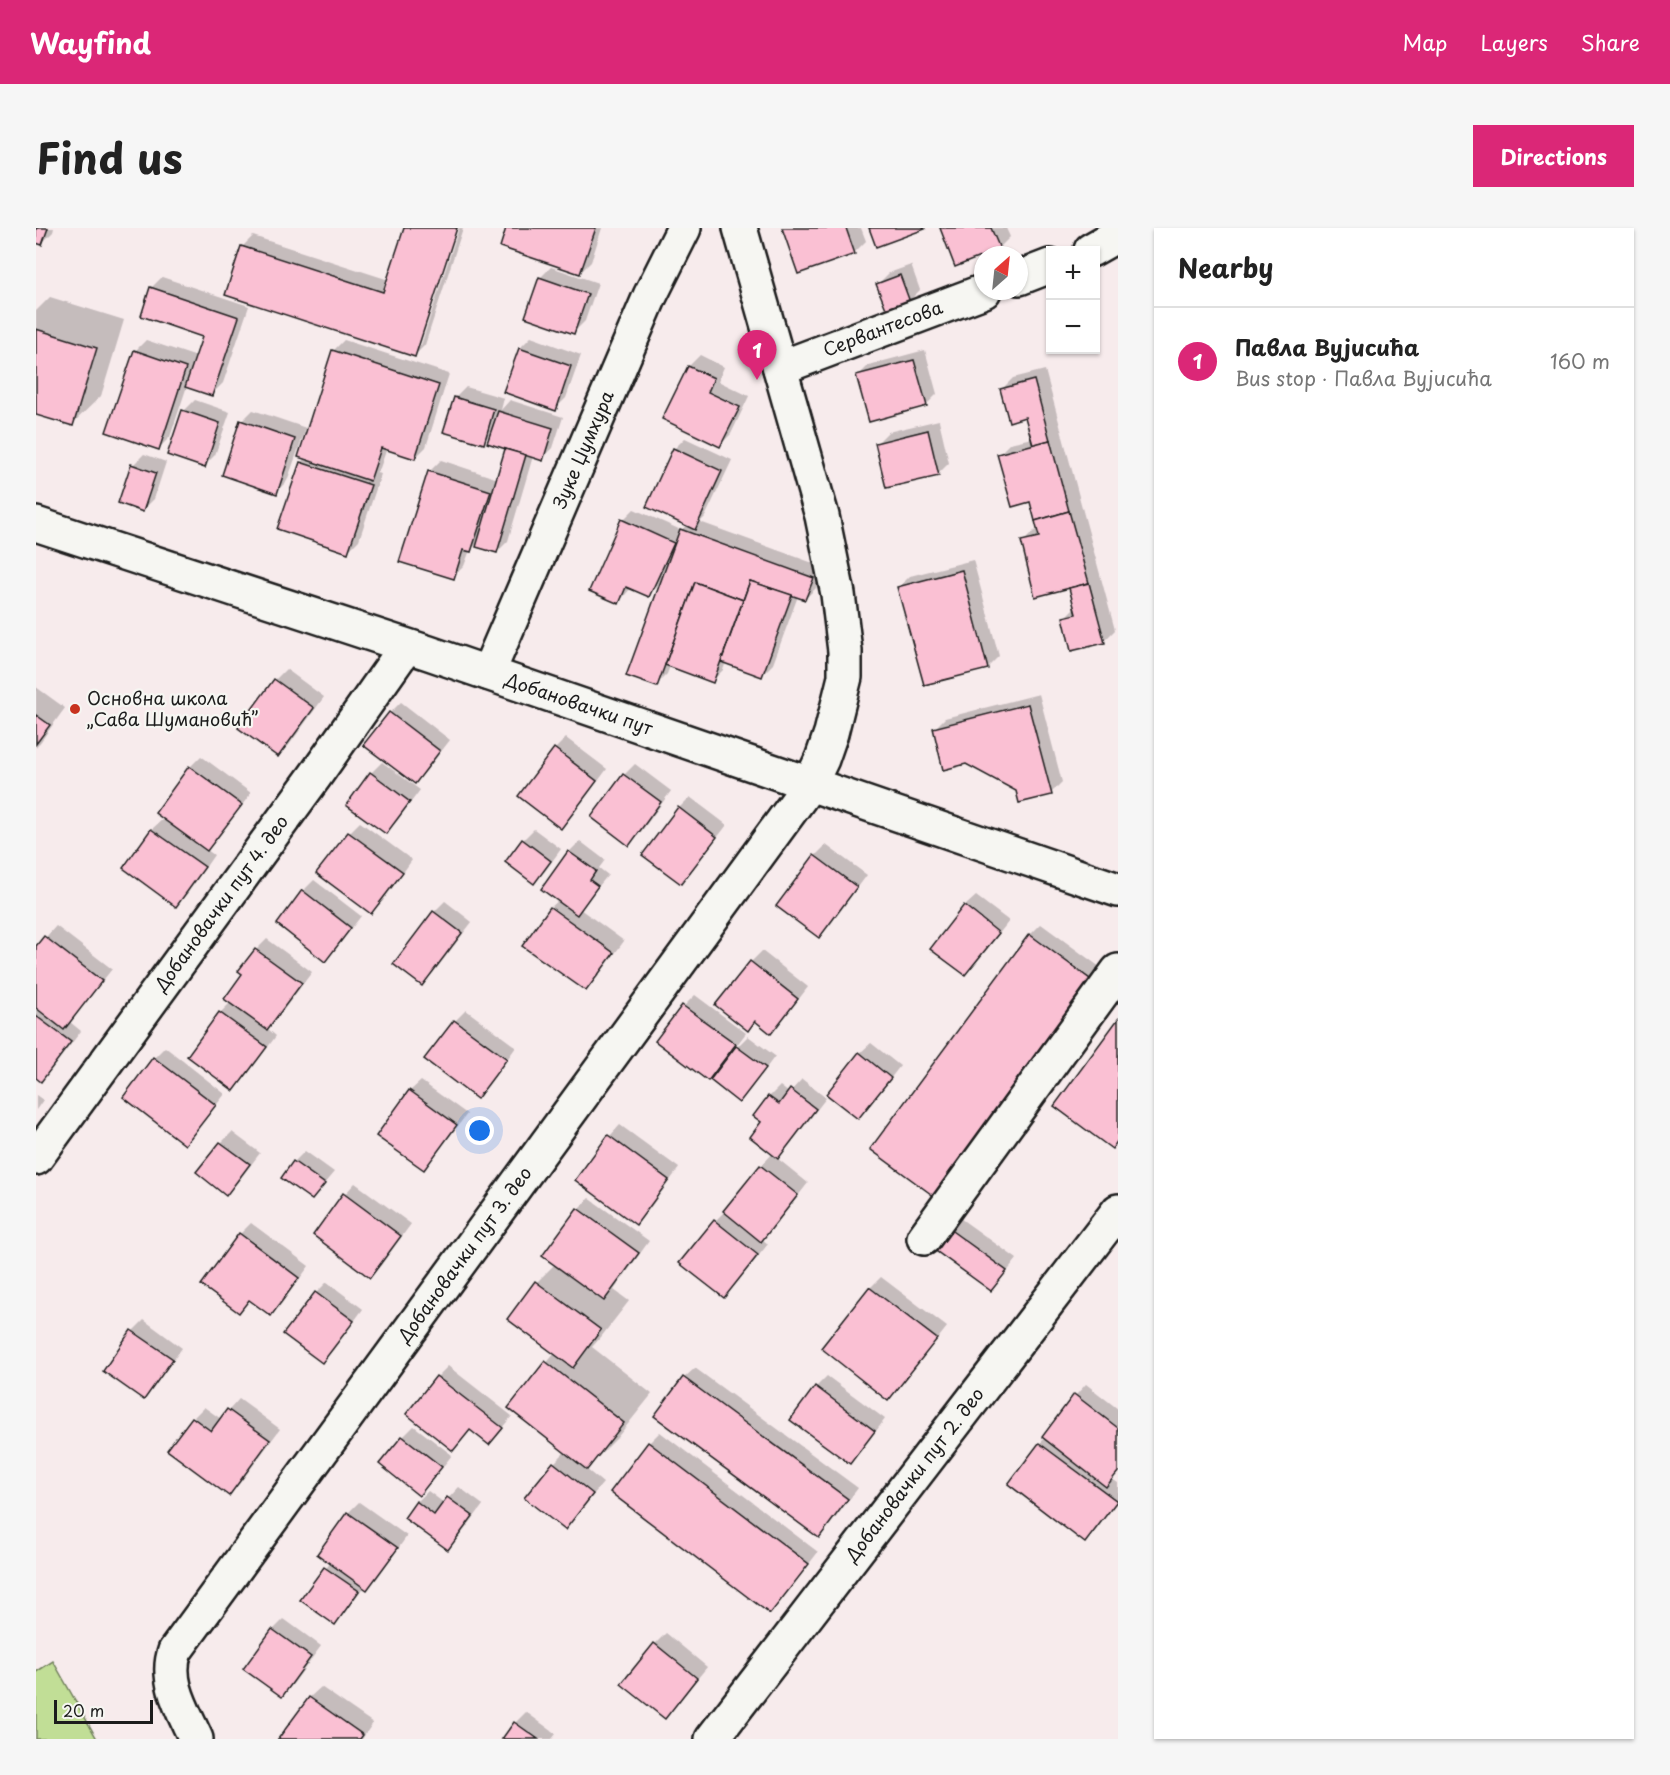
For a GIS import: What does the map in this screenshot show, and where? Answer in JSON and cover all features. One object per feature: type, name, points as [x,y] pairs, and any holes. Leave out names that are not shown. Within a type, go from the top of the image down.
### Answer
[{"type":"street","name":"Зуке Џумхура","points":[[488,673],[651,296],[684,228]]},
{"type":"street","name":"Добановачки пут 3. део","points":[[196,1739],[174,1690],[171,1661],[175,1651],[810,784],[822,759],[845,677],[845,651],[838,594],[822,516],[740,228]]},
{"type":"street","points":[[1098,246],[1118,233]]},
{"type":"street","points":[[1028,275],[1046,268]]},
{"type":"street","name":"Сервантесова","points":[[780,368],[974,295]]},
{"type":"street","name":"Добановачки пут","points":[[36,524],[488,673],[1118,890]]},
{"type":"street","name":"Добановачки пут 4. део","points":[[36,1158],[406,646]]},
{"type":"street","points":[[924,1238],[1118,971]]},
{"type":"street","name":"Добановачки пут 2. део","points":[[712,1739],[1118,1211]]},
{"type":"green space","points":[[53,1661],[97,1739],[36,1739],[36,1672]]},
{"type":"building","points":[[36,228],[48,228],[42,245],[36,243]]},
{"type":"building","points":[[404,228],[457,228],[415,357],[225,295],[241,246],[383,292]]},
{"type":"building","points":[[506,228],[596,228],[580,274],[500,247]]},
{"type":"building","points":[[782,228],[846,228],[855,254],[798,274]]},
{"type":"building","points":[[869,228],[924,228],[925,229],[876,247]]},
{"type":"building","points":[[940,228],[991,228],[999,246],[974,246],[974,259],[955,267]]},
{"type":"building","points":[[900,275],[910,302],[887,311],[876,284]]},
{"type":"building","points":[[539,277],[588,294],[574,334],[525,317]]},
{"type":"building","points":[[150,287],[239,317],[212,396],[185,387],[202,337],[141,316]]},
{"type":"building","points":[[36,329],[97,348],[73,426],[36,415]]},
{"type":"building","points":[[519,348],[571,366],[556,411],[503,392]]},
{"type":"building","points":[[134,350],[186,368],[159,450],[106,432]]},
{"type":"building","points":[[332,350],[439,385],[415,459],[381,448],[370,481],[298,457]]},
{"type":"building","points":[[914,360],[927,406],[869,422],[856,375]]},
{"type":"building","points":[[688,366],[714,378],[708,392],[740,407],[720,447],[662,419]]},
{"type":"building","points":[[1034,380],[1050,440],[1033,445],[1025,417],[1009,422],[1000,389]]},
{"type":"building","points":[[454,397],[494,409],[484,444],[443,432]]},
{"type":"building","points":[[182,410],[220,423],[205,468],[167,455]]},
{"type":"building","points":[[498,411],[553,428],[543,461],[487,443]]},
{"type":"building","points":[[240,420],[295,439],[277,494],[222,475]]},
{"type":"building","points":[[928,430],[939,476],[886,488],[875,443]]},
{"type":"building","points":[[1050,440],[1069,511],[1035,521],[1030,502],[1012,507],[997,454]]},
{"type":"building","points":[[673,448],[722,471],[695,530],[646,507]]},
{"type":"building","points":[[505,449],[526,455],[497,553],[476,547]]},
{"type":"building","points":[[300,462],[371,485],[348,553],[277,529]]},
{"type":"building","points":[[131,464],[156,473],[143,512],[118,503]]},
{"type":"building","points":[[428,471],[491,491],[471,552],[463,550],[454,579],[399,562]]},
{"type":"building","points":[[1069,511],[1089,583],[1035,597],[1021,541],[1039,537],[1035,521]]},
{"type":"building","points":[[621,519],[674,543],[649,597],[626,587],[619,604],[589,591]]},
{"type":"building","points":[[680,529],[814,578],[805,600],[750,581],[743,600],[695,582],[657,687],[626,676]]},
{"type":"building","points":[[962,570],[988,669],[924,685],[897,587]]},
{"type":"building","points":[[750,581],[792,595],[762,677],[721,662]]},
{"type":"building","points":[[695,582],[743,600],[713,683],[665,665]]},
{"type":"building","points":[[1089,583],[1105,643],[1071,651],[1063,617],[1076,614],[1069,588]]},
{"type":"building","points":[[274,679],[314,708],[278,757],[238,728]]},
{"type":"building","points":[[1028,704],[1052,795],[1019,803],[1016,791],[966,764],[943,770],[933,728]]},
{"type":"building","points":[[389,712],[440,751],[415,784],[363,745]]},
{"type":"building","points":[[36,715],[50,725],[36,744]]},
{"type":"building","points":[[554,748],[597,781],[561,829],[518,796]]},
{"type":"building","points":[[189,766],[242,805],[207,851],[155,813]]},
{"type":"building","points":[[370,772],[410,802],[386,834],[346,805]]},
{"type":"building","points":[[623,774],[661,802],[629,846],[591,817]]},
{"type":"building","points":[[678,807],[717,837],[681,884],[642,855]]},
{"type":"building","points":[[151,829],[205,867],[176,907],[123,868]]},
{"type":"building","points":[[348,832],[403,872],[371,914],[316,873]]},
{"type":"building","points":[[522,839],[551,861],[534,884],[505,862]]},
{"type":"building","points":[[568,851],[596,871],[590,880],[598,886],[577,915],[541,889]]},
{"type":"building","points":[[814,855],[857,887],[819,938],[776,906]]},
{"type":"building","points":[[302,890],[351,928],[325,962],[277,924]]},
{"type":"building","points":[[964,905],[999,933],[965,975],[930,949]]},
{"type":"building","points":[[550,907],[614,953],[586,991],[522,946]]},
{"type":"building","points":[[433,911],[462,933],[422,986],[393,964]]},
{"type":"building","points":[[1029,934],[1094,982],[935,1197],[870,1149]]},
{"type":"building","points":[[44,936],[102,981],[64,1030],[36,1008],[36,946]]},
{"type":"building","points":[[255,949],[302,983],[267,1030],[224,999],[242,974],[238,971]]},
{"type":"building","points":[[750,961],[798,999],[771,1034],[755,1021],[748,1031],[715,1005]]},
{"type":"building","points":[[682,1005],[736,1044],[708,1081],[655,1041]]},
{"type":"building","points":[[219,1012],[267,1047],[234,1091],[187,1056]]},
{"type":"building","points":[[36,1016],[71,1042],[41,1082],[36,1078]]},
{"type":"building","points":[[1118,1019],[1118,1140],[1112,1149],[1054,1106]]},
{"type":"building","points":[[454,1020],[507,1059],[477,1099],[424,1059]]},
{"type":"building","points":[[736,1046],[766,1068],[739,1103],[710,1080]]},
{"type":"building","points":[[859,1052],[891,1078],[858,1119],[826,1094]]},
{"type":"building","points":[[153,1057],[216,1105],[185,1145],[123,1097]]},
{"type":"building","points":[[790,1089],[816,1109],[778,1159],[750,1137],[761,1122],[753,1116],[768,1096],[779,1104]]},
{"type":"building","points":[[409,1090],[457,1125],[424,1170],[376,1136]]},
{"type":"building","points":[[608,1135],[669,1180],[636,1225],[575,1180]]},
{"type":"building","points":[[220,1142],[250,1164],[226,1196],[196,1172]]},
{"type":"building","points":[[293,1161],[325,1184],[312,1200],[281,1178]]},
{"type":"building","points":[[760,1165],[798,1195],[761,1242],[723,1211]]},
{"type":"building","points":[[343,1193],[401,1236],[370,1278],[313,1235]]},
{"type":"building","points":[[577,1208],[639,1253],[604,1301],[542,1256]]},
{"type":"building","points":[[714,1220],[758,1255],[724,1298],[679,1263]]},
{"type":"building","points":[[945,1226],[1007,1271],[991,1291],[929,1246]]},
{"type":"building","points":[[239,1233],[299,1278],[271,1316],[249,1300],[239,1313],[201,1285]]},
{"type":"building","points":[[535,1281],[601,1330],[573,1368],[507,1319]]},
{"type":"building","points":[[869,1287],[937,1339],[888,1401],[821,1348]]},
{"type":"building","points":[[315,1292],[354,1321],[322,1363],[283,1334]]},
{"type":"building","points":[[131,1330],[173,1359],[144,1400],[103,1371]]},
{"type":"building","points":[[545,1361],[624,1423],[587,1470],[508,1408]]},
{"type":"building","points":[[436,1376],[503,1428],[489,1445],[470,1430],[453,1451],[406,1414]]},
{"type":"building","points":[[683,1377],[848,1499],[819,1538],[654,1416]]},
{"type":"building","points":[[815,1386],[875,1431],[850,1464],[790,1420]]},
{"type":"building","points":[[1074,1394],[1118,1428],[1118,1472],[1106,1487],[1042,1437]]},
{"type":"building","points":[[227,1409],[270,1440],[229,1496],[167,1450],[192,1417],[211,1431]]},
{"type":"building","points":[[402,1436],[442,1467],[419,1496],[379,1464]]},
{"type":"building","points":[[648,1442],[809,1564],[770,1614],[610,1492]]},
{"type":"building","points":[[1039,1443],[1117,1501],[1085,1543],[1008,1484]]},
{"type":"building","points":[[553,1462],[593,1494],[565,1530],[524,1498]]},
{"type":"building","points":[[447,1497],[473,1516],[448,1550],[404,1518],[416,1501],[434,1515]]},
{"type":"building","points":[[347,1512],[398,1548],[367,1590],[317,1554]]},
{"type":"building","points":[[324,1567],[359,1591],[335,1625],[300,1600]]},
{"type":"building","points":[[272,1629],[311,1657],[282,1697],[243,1669]]},
{"type":"building","points":[[654,1643],[697,1678],[665,1719],[621,1684]]},
{"type":"building","points":[[309,1697],[363,1735],[360,1739],[278,1739]]},
{"type":"building","points":[[514,1722],[538,1739],[502,1739]]},
{"type":"place","name":"Павла Вујисића","points":[[757,380]]},
{"type":"place","name":"Основна школа „Сава Шумановић”","points":[[75,709]]}]
